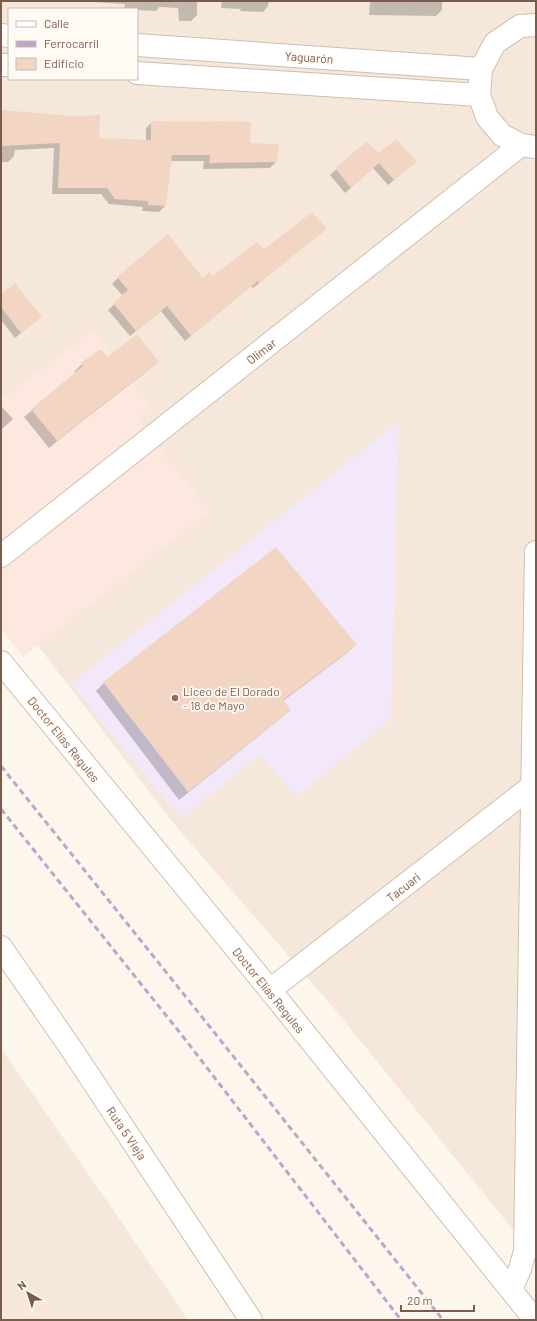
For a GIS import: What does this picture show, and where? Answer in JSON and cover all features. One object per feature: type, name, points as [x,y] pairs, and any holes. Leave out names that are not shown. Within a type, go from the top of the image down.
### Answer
[{"type":"street","points":[[529,146],[502,134],[487,117],[479,95],[481,69],[495,43],[520,26],[536,24]]},
{"type":"street","name":"Yaguarón","points":[[138,45],[481,69]]},
{"type":"street","points":[[138,73],[479,95]]},
{"type":"street","name":"Olimar","points":[[1,556],[529,146]]},
{"type":"street","points":[[511,1290],[520,1269],[525,1251],[534,784],[536,552]]},
{"type":"street","name":"Doctor Elías Regules","points":[[1,662],[270,990],[535,1320]]},
{"type":"street","name":"Tacuari","points":[[270,990],[534,784]]},
{"type":"street","name":"Ruta 5 Vieja","points":[[1,947],[72,1050],[251,1320]]},
{"type":"shaded area","points":[[1,1],[536,1],[536,1258],[332,1006],[174,824],[1,597]]},
{"type":"shaded area","points":[[93,330],[151,407],[137,420],[210,511],[23,657],[1,628],[1,394],[4,397]]},
{"type":"shaded area","points":[[399,421],[391,719],[296,797],[260,755],[181,819],[71,684]]},
{"type":"shaded area","points":[[1,1048],[116,1214],[188,1320],[1,1320]]},
{"type":"building","points":[[1,110],[73,116],[100,115],[99,138],[151,140],[151,121],[251,122],[250,143],[279,144],[277,162],[209,163],[210,155],[172,155],[166,206],[148,205],[148,201],[115,199],[107,188],[58,188],[60,143],[1,146]]},
{"type":"building","points":[[396,139],[417,162],[394,180],[379,163],[351,188],[335,168],[366,142],[379,153]]},
{"type":"building","points":[[312,212],[327,229],[259,283],[258,281],[191,336],[167,306],[136,331],[113,303],[128,290],[117,277],[168,234],[203,278],[209,272],[213,276],[257,242],[264,249]]},
{"type":"building","points":[[15,283],[42,317],[21,333],[1,307],[1,294]]},
{"type":"building","points":[[137,334],[159,362],[57,441],[31,409],[83,366],[81,363],[101,349],[108,357]]},
{"type":"building","points":[[276,547],[357,645],[283,700],[291,710],[188,792],[103,682]]},
{"type":"railway","points":[[1,766],[443,1320]]},
{"type":"railway","points":[[1,809],[181,1034],[401,1320]]},
{"type":"place","name":"Liceo de El Dorado - 18 de Mayo","points":[[175,698]]}]
